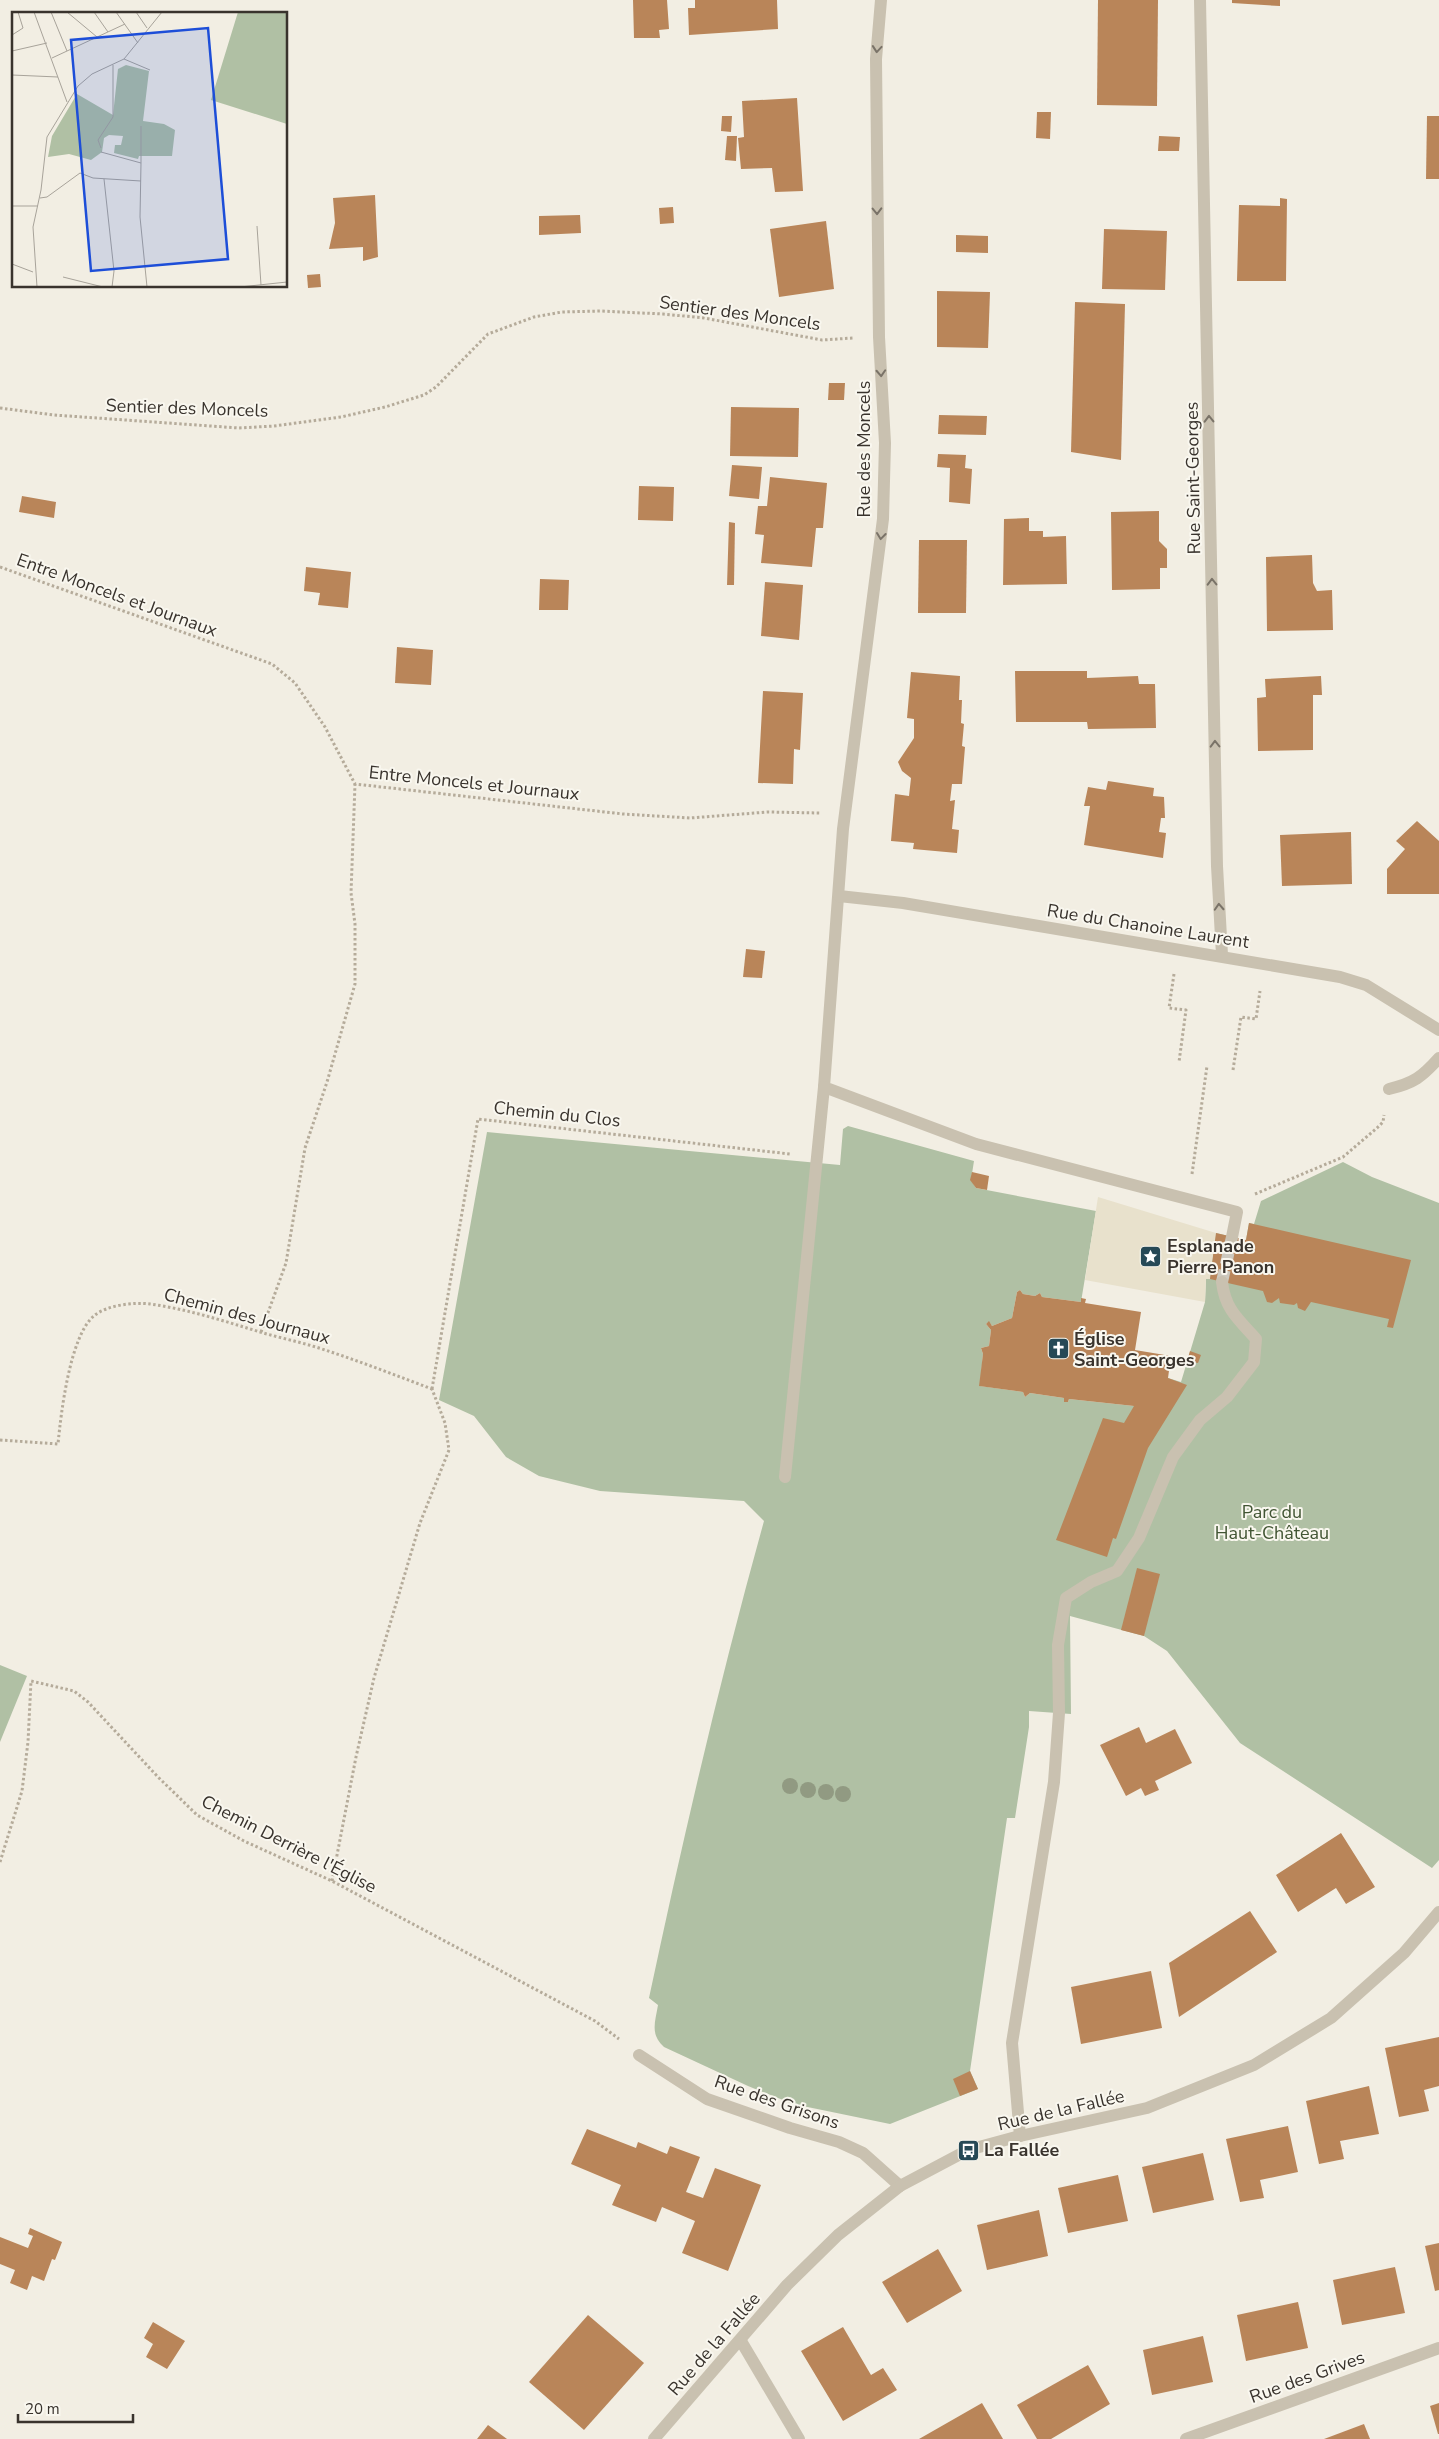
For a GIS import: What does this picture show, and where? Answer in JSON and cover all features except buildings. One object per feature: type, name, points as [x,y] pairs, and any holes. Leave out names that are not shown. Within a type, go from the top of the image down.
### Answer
[{"type":"street","name":"Rue des Moncels","points":[[785,1477],[824,1087],[845,813],[883,519],[885,443],[879,337],[876,59],[881,0]]},
{"type":"street","name":"Rue Saint-Georges","points":[[1200,0],[1217,866],[1222,955]]},
{"type":"street","name":"Rue du Chanoine Laurent","points":[[839,896],[903,904],[1305,969],[1366,985],[1439,1030]]},
{"type":"street","points":[[1389,1089],[1411,1084],[1425,1074],[1439,1058]]},
{"type":"street","points":[[824,1087],[976,1144],[1238,1212],[1232,1237]]},
{"type":"street","points":[[1020,2136],[1012,2043],[1054,1782],[1059,1713],[1058,1646],[1066,1598],[1091,1582],[1117,1571],[1139,1538],[1173,1458],[1200,1420],[1227,1397],[1254,1362],[1256,1339],[1234,1315],[1224,1300],[1222,1282]]},
{"type":"street","name":"Rue de la Fallée","points":[[654,2439],[741,2341],[787,2285],[838,2234],[900,2186],[968,2150],[1020,2136],[1147,2108],[1254,2065],[1331,2018],[1404,1953],[1439,1912]]},
{"type":"street","name":"Rue des Grisons","points":[[639,2055],[707,2099],[790,2128],[839,2142],[863,2153],[900,2186]]},
{"type":"street","points":[[741,2341],[798,2439]]},
{"type":"street","name":"Rue des Grives","points":[[1186,2439],[1439,2348]]},
{"type":"path","name":"Sentier des Moncels","points":[[0,408],[54,415],[239,428],[274,426],[341,417],[385,407],[424,395],[436,387],[488,334],[534,317],[562,312],[600,311],[696,318],[822,340],[879,337]]},
{"type":"path","name":"Entre Moncels et Journaux","points":[[0,567],[272,664],[295,683],[320,719],[355,784],[623,814],[690,818],[768,812],[845,813]]},
{"type":"path","points":[[261,1332],[286,1263],[305,1148],[327,1082],[355,984],[355,924],[351,893],[355,784]]},
{"type":"path","points":[[1174,969],[1169,1008],[1186,1010],[1179,1062]]},
{"type":"path","points":[[1233,1070],[1241,1017],[1256,1019],[1261,983]]},
{"type":"path","points":[[1193,1166],[1207,1066]]},
{"type":"path","points":[[1238,1212],[1253,1195],[1324,1166],[1350,1151],[1383,1122],[1389,1089]]},
{"type":"path","name":"Chemin du Clos","points":[[432,1389],[478,1118],[816,1156]]},
{"type":"path","name":"Chemin des Journaux","points":[[0,1440],[58,1444],[67,1381],[78,1340],[85,1326],[95,1315],[110,1308],[148,1304],[220,1319],[320,1348],[432,1389]]},
{"type":"path","points":[[332,1881],[356,1757],[374,1678],[420,1522],[450,1450],[445,1423],[432,1389]]},
{"type":"path","name":"Chemin Derrière l'Église","points":[[0,1862],[22,1791],[28,1742],[31,1681],[74,1691],[88,1702],[158,1777],[197,1815],[244,1841],[332,1881],[595,2021],[639,2055]]},
{"type":"green space","name":"Parc du Haut-Château","points":[[848,1126],[974,1161],[971,1180],[976,1188],[1096,1211],[1081,1302],[1042,1297],[1040,1293],[1035,1296],[1023,1294],[1020,1290],[1017,1292],[1012,1318],[992,1326],[989,1322],[986,1324],[991,1330],[989,1346],[981,1348],[983,1354],[980,1386],[1023,1392],[1025,1397],[1030,1393],[1064,1398],[1064,1402],[1068,1402],[1069,1399],[1134,1406],[1149,1382],[1168,1378],[1181,1382],[1205,1302],[1206,1278],[1210,1278],[1216,1233],[1246,1240],[1249,1223],[1254,1224],[1261,1201],[1343,1162],[1372,1177],[1439,1203],[1439,1860],[1432,1868],[1240,1743],[1167,1651],[1144,1636],[1070,1616],[1071,1714],[1029,1711],[1029,1727],[1015,1818],[1007,1818],[970,2071],[978,2089],[890,2124],[793,2104],[748,2086],[664,2047],[655,2033],[658,2005],[649,1998],[703,1759],[764,1521],[744,1501],[600,1491],[539,1476],[506,1457],[474,1416],[439,1400],[487,1132],[840,1165],[843,1129]]},
{"type":"green space","points":[[0,1665],[27,1676],[0,1742]]},
{"type":"shaded area","name":"Esplanade Pierre Panon","points":[[1098,1197],[1216,1233],[1210,1279],[1206,1279],[1205,1302],[1085,1280]]},
{"type":"tunnel","points":[[1222,1282],[1232,1237]]},
{"type":"place","name":"Esplanade Pierre Panon","points":[[1151,1256]]},
{"type":"place","name":"Église Saint-Georges","points":[[1058,1349]]},
{"type":"place","name":"La Fallée","points":[[968,2150]]}]
